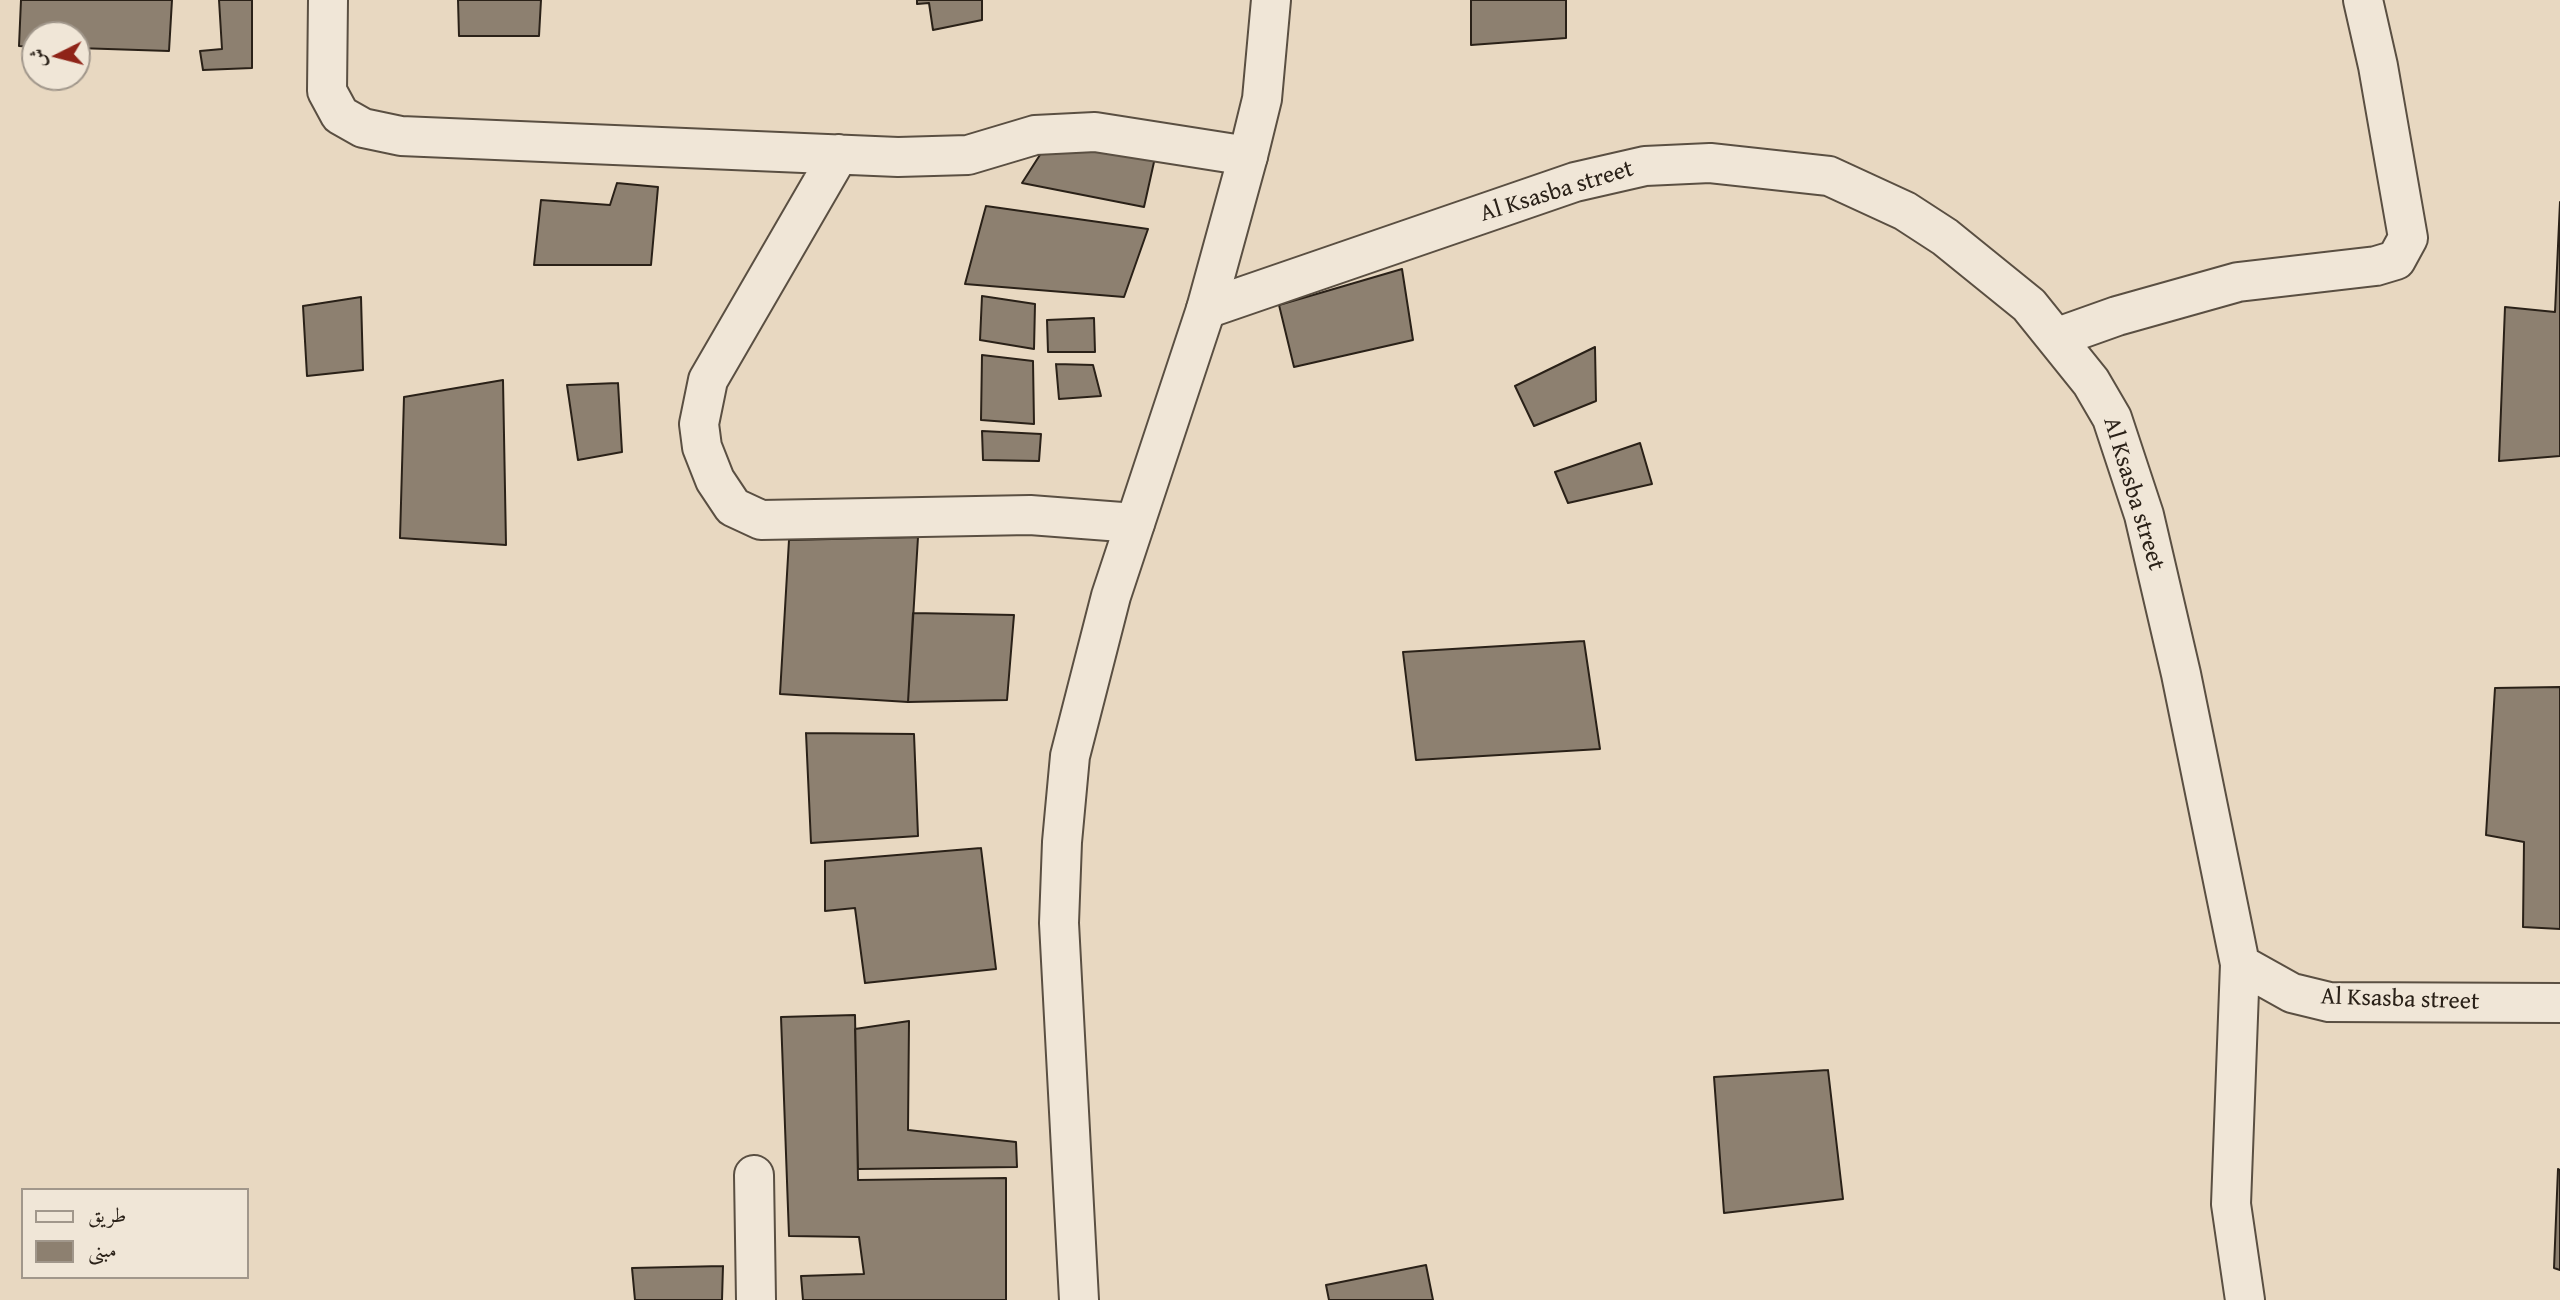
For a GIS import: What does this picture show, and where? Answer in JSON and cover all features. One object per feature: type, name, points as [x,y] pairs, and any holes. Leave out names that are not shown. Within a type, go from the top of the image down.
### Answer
[{"type":"street","points":[[328,0],[327,91],[340,115],[363,128],[401,136],[839,154],[968,155],[1035,135],[1095,132],[1248,156]]},
{"type":"street","points":[[1079,1300],[1059,923],[1062,842],[1070,757],[1111,596],[1206,309],[1248,156],[1262,99],[1271,0]]},
{"type":"street","points":[[2058,337],[2117,316],[2238,282],[2376,266],[2396,260],[2408,238],[2378,66],[2363,0]]},
{"type":"street","points":[[839,154],[708,380],[699,424],[702,447],[715,480],[733,507],[761,520],[1030,515],[1135,523]]},
{"type":"street","name":"Al Ksasba street","points":[[1206,309],[1575,182],[1645,166],[1710,163],[1829,176],[1905,211],[1985,268],[2029,305],[2058,337],[2091,382],[2112,418],[2144,515],[2240,964],[2292,993],[2329,1002],[2560,1003]]},
{"type":"street","points":[[2240,964],[2231,1204],[2245,1300]]},
{"type":"street","points":[[754,1175],[756,1300]]},
{"type":"building","points":[[21,0],[172,0],[169,51],[91,48],[91,21],[21,21],[19,46]]},
{"type":"building","points":[[219,0],[252,0],[252,68],[203,70],[200,51],[222,49]]},
{"type":"building","points":[[458,0],[541,0],[539,36],[459,36]]},
{"type":"building","points":[[917,0],[982,0],[982,20],[933,30],[929,3],[917,4]]},
{"type":"building","points":[[1471,0],[1566,0],[1566,38],[1471,45]]},
{"type":"building","points":[[1045,147],[1156,153],[1144,207],[1022,183]]},
{"type":"building","points":[[617,183],[658,187],[651,265],[534,265],[541,200],[610,205]]},
{"type":"building","points":[[2560,202],[2560,456],[2499,461],[2505,307],[2555,312]]},
{"type":"building","points":[[986,206],[1148,229],[1124,297],[965,284]]},
{"type":"building","points":[[1402,269],[1413,340],[1294,367],[1279,305]]},
{"type":"building","points":[[982,296],[1035,304],[1034,349],[980,340]]},
{"type":"building","points":[[361,297],[363,370],[307,376],[303,306]]},
{"type":"building","points":[[1094,318],[1095,352],[1048,352],[1047,320]]},
{"type":"building","points":[[1595,347],[1596,401],[1534,426],[1515,386]]},
{"type":"building","points":[[982,355],[1033,361],[1034,424],[981,420]]},
{"type":"building","points":[[1056,364],[1093,365],[1101,396],[1059,399]]},
{"type":"building","points":[[503,380],[506,545],[400,538],[404,397]]},
{"type":"building","points":[[618,383],[622,452],[578,460],[567,385]]},
{"type":"building","points":[[982,431],[1041,434],[1039,461],[983,460]]},
{"type":"building","points":[[1640,443],[1652,484],[1568,503],[1555,472]]},
{"type":"building","points":[[918,537],[908,702],[780,694],[789,540]]},
{"type":"building","points":[[913,613],[1014,615],[1007,700],[908,702]]},
{"type":"building","points":[[1584,641],[1600,749],[1416,760],[1403,652]]},
{"type":"building","points":[[2560,687],[2560,929],[2523,927],[2524,842],[2486,835],[2495,688]]},
{"type":"building","points":[[806,733],[914,734],[918,836],[811,843]]},
{"type":"building","points":[[981,848],[996,969],[865,983],[855,908],[825,911],[825,861]]},
{"type":"building","points":[[855,1015],[858,1180],[1006,1178],[1006,1300],[803,1300],[801,1276],[864,1274],[859,1237],[789,1236],[781,1017]]},
{"type":"building","points":[[909,1021],[908,1130],[1016,1142],[1017,1167],[858,1169],[855,1029]]},
{"type":"building","points":[[1828,1070],[1843,1199],[1724,1213],[1714,1077]]},
{"type":"building","points":[[2558,1169],[2560,1170],[2560,1270],[2554,1268]]},
{"type":"building","points":[[1426,1265],[1433,1300],[1329,1300],[1326,1285]]},
{"type":"building","points":[[723,1266],[722,1300],[635,1300],[632,1268]]}]
